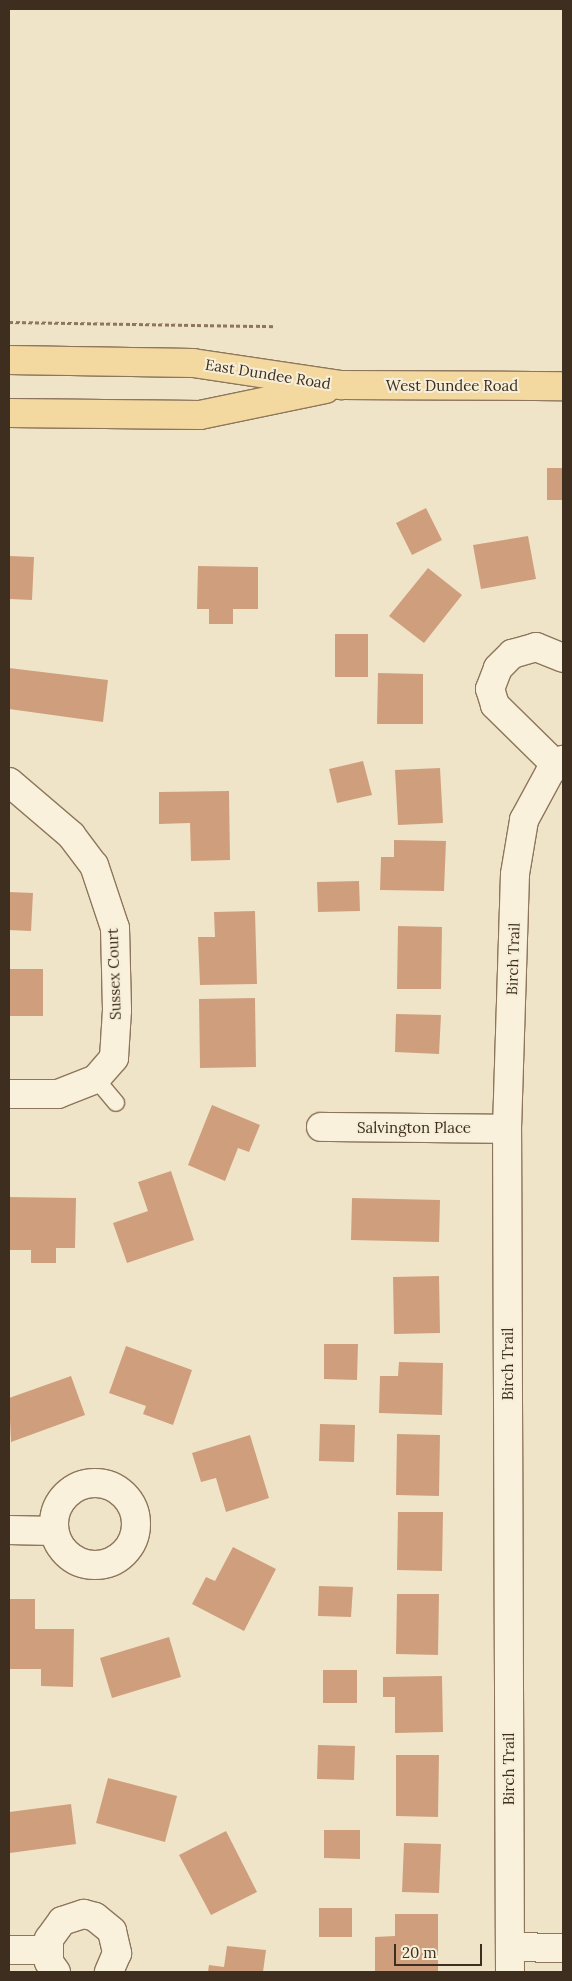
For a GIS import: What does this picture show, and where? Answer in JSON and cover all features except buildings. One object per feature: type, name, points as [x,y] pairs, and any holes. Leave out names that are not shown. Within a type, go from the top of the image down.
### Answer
[{"type":"main road","name":"East Dundee Road","points":[[9,360],[193,362],[341,385]]},
{"type":"main road","name":"East Dundee Road","points":[[9,413],[200,416],[341,385]]},
{"type":"main road","name":"West Dundee Road","points":[[341,385],[563,386]]},
{"type":"street","name":"Birch Trail","points":[[510,1960],[507,1128],[515,874],[524,820],[560,763],[495,705],[490,689],[498,668],[512,654],[536,647],[563,658]]},
{"type":"street","name":"Sussex Court","points":[[9,782],[72,835],[88,858],[115,928],[117,1010],[114,1058],[96,1079],[58,1094],[9,1094]]},
{"type":"street","name":"Salvington Place","points":[[321,1127],[507,1128]]},
{"type":"street","points":[[9,1530],[54,1531]]},
{"type":"street","points":[[9,1950],[52,1961],[49,1939],[62,1921],[84,1914],[95,1917],[112,1931],[117,1953],[109,1972]]},
{"type":"street","points":[[510,1960],[563,1948]]},
{"type":"lane","points":[[96,1079],[116,1103]]},
{"type":"path","points":[[9,322],[276,326]]}]
